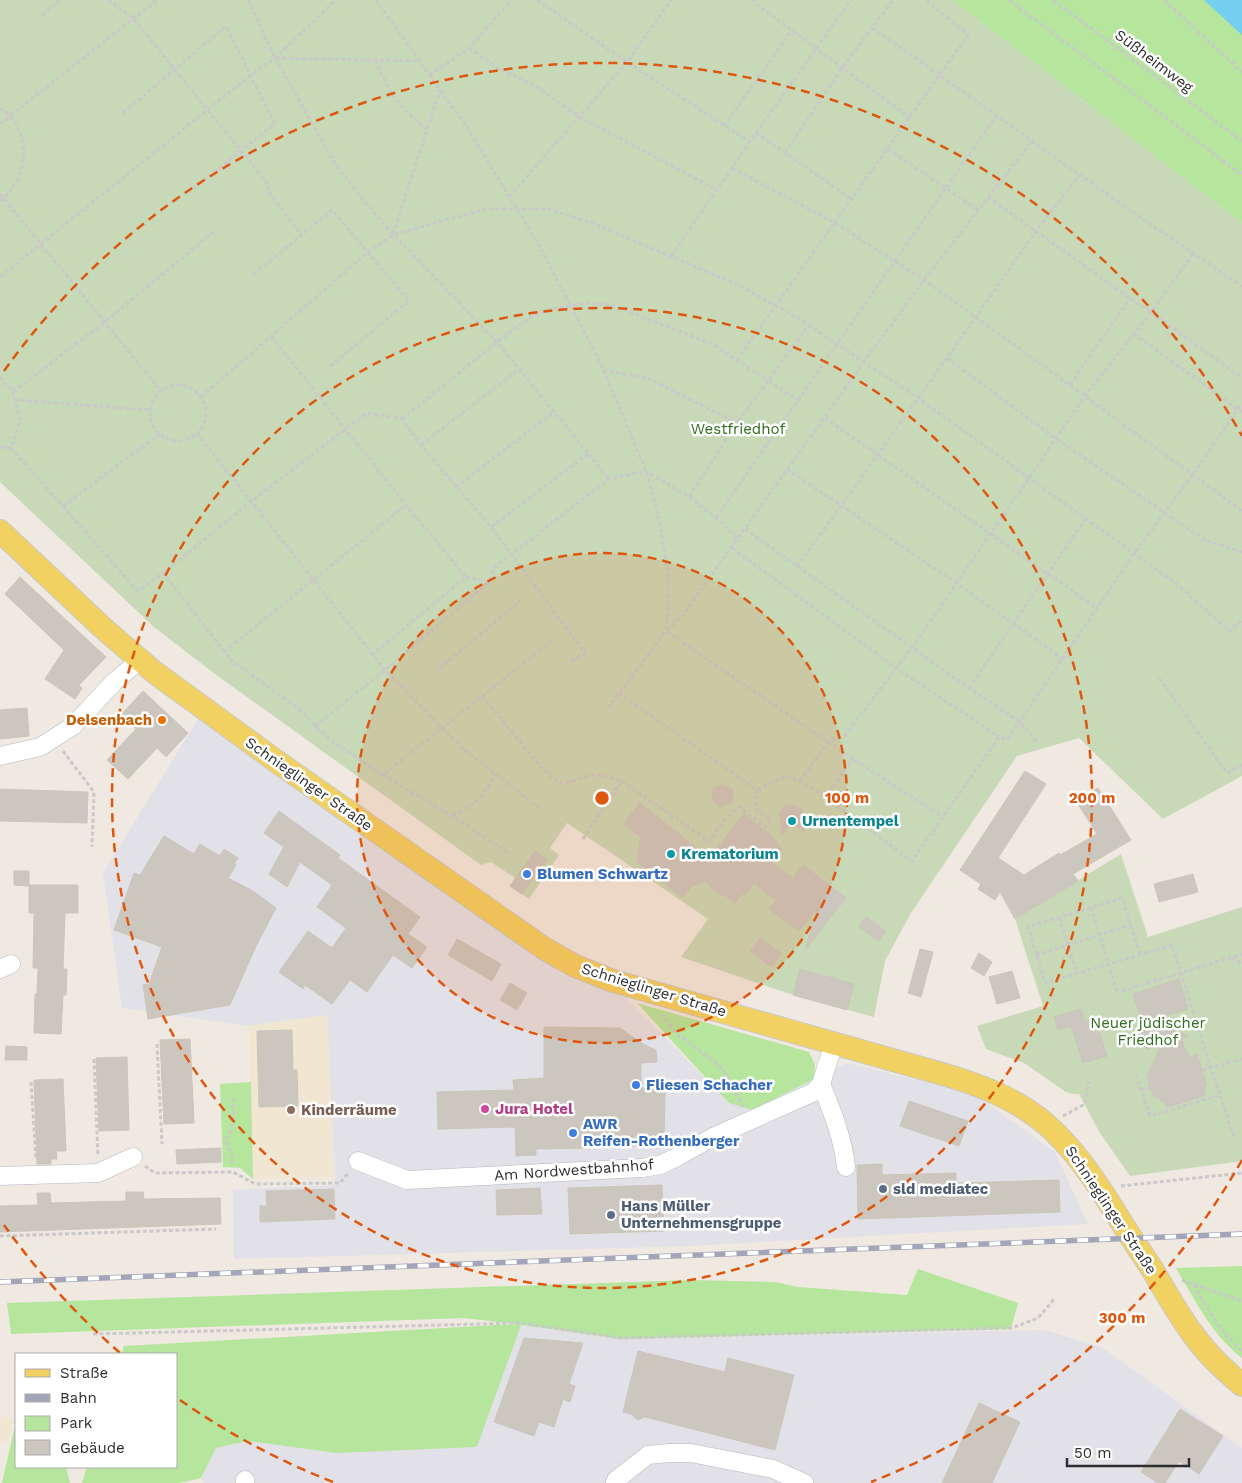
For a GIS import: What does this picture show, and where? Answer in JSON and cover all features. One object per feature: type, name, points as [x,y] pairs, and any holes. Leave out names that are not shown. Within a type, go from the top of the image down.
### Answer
[{"type":"main road","name":"Schnieglinger Straße","points":[[0,531],[103,628],[140,660],[226,725],[518,932],[575,966],[641,989],[979,1085],[1012,1100],[1047,1125],[1072,1150],[1100,1188],[1192,1334],[1218,1363],[1242,1385]]},
{"type":"street","points":[[0,756],[40,747],[74,726],[114,682],[140,660]]},
{"type":"street","points":[[834,1043],[821,1084],[833,1113],[844,1149],[846,1167]]},
{"type":"street","name":"Am Nordwestbahnhof","points":[[358,1161],[407,1180],[642,1168],[660,1165],[713,1137],[814,1092],[821,1084]]},
{"type":"street","points":[[0,1176],[98,1173],[133,1157]]},
{"type":"street","points":[[615,1483],[616,1480],[648,1455],[670,1453],[691,1453],[773,1468],[804,1483]]},
{"type":"path","points":[[42,15],[60,0]]},
{"type":"path","points":[[108,0],[133,18],[268,184],[268,192],[302,235]]},
{"type":"path","points":[[0,124],[156,0]]},
{"type":"path","points":[[248,0],[275,58],[335,164],[393,234],[497,342],[609,479]]},
{"type":"path","points":[[0,277],[207,110],[275,58],[336,0]]},
{"type":"path","points":[[376,0],[467,127],[540,247],[601,364],[646,471],[655,502],[666,552],[669,594],[666,631]]},
{"type":"path","points":[[430,75],[469,48],[511,0]]},
{"type":"path","points":[[537,0],[627,62],[750,142]]},
{"type":"path","points":[[509,197],[627,62],[671,0]]},
{"type":"path","points":[[751,0],[910,118]]},
{"type":"path","points":[[671,256],[756,133],[852,0]]},
{"type":"path","points":[[785,153],[843,67],[893,0]]},
{"type":"path","points":[[738,360],[968,35],[926,0]]},
{"type":"path","points":[[1009,0],[1242,175]]},
{"type":"path","name":"Süßheimweg","points":[[1053,0],[1242,141]]},
{"type":"path","points":[[1164,0],[1242,72]]},
{"type":"path","points":[[123,113],[226,26],[275,124],[188,193]]},
{"type":"path","points":[[872,28],[940,74],[1124,206],[1242,286]]},
{"type":"path","points":[[724,126],[792,30]]},
{"type":"path","points":[[469,48],[496,67],[534,85],[580,117],[716,190]]},
{"type":"path","points":[[275,58],[420,60]]},
{"type":"path","points":[[375,60],[395,98],[426,129]]},
{"type":"path","points":[[393,234],[440,90]]},
{"type":"path","points":[[0,108],[10,116],[18,128],[24,146],[23,166],[16,184],[2,199]]},
{"type":"path","points":[[716,518],[996,116]]},
{"type":"path","points":[[756,133],[853,200]]},
{"type":"path","points":[[608,708],[666,631],[683,615],[924,280],[1032,141]]},
{"type":"path","points":[[888,150],[978,210]]},
{"type":"path","points":[[732,168],[835,223],[924,280],[1242,511]]},
{"type":"path","points":[[797,567],[948,358],[1036,231],[1080,174]]},
{"type":"path","points":[[0,194],[2,199],[161,391]]},
{"type":"path","points":[[988,197],[1152,312],[1242,378]]},
{"type":"path","points":[[200,397],[393,234],[484,209],[549,208],[595,224],[738,285],[809,325],[918,398],[1135,552],[1177,584],[1229,631],[1242,620]]},
{"type":"path","points":[[254,274],[332,210],[367,254],[409,301],[329,366]]},
{"type":"path","points":[[13,392],[105,322],[217,229]]},
{"type":"path","points":[[800,781],[828,742],[845,735],[912,648],[1030,478],[1055,438],[1085,396],[1152,312],[1194,253]]},
{"type":"path","points":[[1070,385],[1130,298]]},
{"type":"path","points":[[402,418],[529,318],[552,309],[586,303],[612,306],[712,344],[798,400]]},
{"type":"path","points":[[688,497],[737,423],[809,325]]},
{"type":"path","points":[[1134,334],[1242,412]]},
{"type":"path","points":[[271,336],[466,577],[489,582]]},
{"type":"path","points":[[948,358],[1055,438],[1205,540],[1242,552]]},
{"type":"path","points":[[421,445],[519,369]]},
{"type":"path","points":[[603,370],[648,378],[770,440]]},
{"type":"path","points":[[0,377],[13,392],[20,420],[11,448]]},
{"type":"path","points":[[178,385],[194,390],[204,404],[206,412],[202,427],[197,433],[183,440],[167,438],[160,434],[154,427],[150,410],[152,402],[161,391],[169,386],[178,385]]},
{"type":"path","points":[[15,400],[150,410]]},
{"type":"path","points":[[732,548],[896,668],[999,737],[1008,739],[1135,552],[1193,474],[1242,403]]},
{"type":"path","points":[[456,487],[554,412]]},
{"type":"path","points":[[0,447],[11,448],[138,592],[367,413],[402,418],[421,445],[491,527],[585,653],[570,662]]},
{"type":"path","points":[[825,418],[1097,608]]},
{"type":"path","points":[[197,433],[385,670],[461,747],[540,809]]},
{"type":"path","points":[[63,506],[160,434]]},
{"type":"path","points":[[491,527],[588,454]]},
{"type":"path","points":[[787,469],[1063,658]]},
{"type":"path","points":[[315,726],[489,582],[495,567],[609,479],[646,471],[688,497],[716,518],[738,539]]},
{"type":"path","points":[[224,652],[406,505]]},
{"type":"path","points":[[969,688],[1086,518]]},
{"type":"path","points":[[745,529],[1020,722],[1038,744]]},
{"type":"path","points":[[163,573],[231,660],[302,712],[332,741],[383,775],[511,854]]},
{"type":"path","points":[[372,654],[466,577]]},
{"type":"path","points":[[439,669],[520,600]]},
{"type":"path","points":[[666,631],[853,759],[943,817]]},
{"type":"path","points":[[383,775],[552,640]]},
{"type":"path","points":[[1159,678],[1227,774],[1242,764]]},
{"type":"path","points":[[619,693],[757,790]]},
{"type":"path","points":[[482,696],[542,768],[558,783],[570,782],[595,774],[622,781],[708,841],[723,822],[739,807],[765,827],[771,820],[756,809],[757,790]]},
{"type":"path","points":[[757,790],[787,776],[800,781],[912,860],[999,737]]},
{"type":"path","points":[[53,738],[94,792],[92,847]]},
{"type":"path","points":[[825,797],[853,759]]},
{"type":"path","points":[[452,816],[477,802],[485,793],[494,773]]},
{"type":"path","points":[[583,839],[622,781]]},
{"type":"path","points":[[1140,954],[1122,898],[1028,927],[1045,983],[1172,945],[1210,1068],[1234,1137]]},
{"type":"path","points":[[1091,907],[1117,992]]},
{"type":"path","points":[[1059,917],[1078,973]]},
{"type":"path","points":[[1036,955],[1131,925]]},
{"type":"path","points":[[1122,991],[1242,954]]},
{"type":"path","points":[[1232,958],[1242,964]]},
{"type":"path","points":[[641,989],[676,1033],[723,1069],[750,1120]]},
{"type":"path","points":[[157,1044],[162,1144]]},
{"type":"path","points":[[94,1059],[98,1173]]},
{"type":"path","points":[[1202,1070],[1242,1059]]},
{"type":"path","points":[[1136,1075],[1150,1116],[1220,1094]]},
{"type":"path","points":[[1047,1125],[1085,1104],[1089,1080]]},
{"type":"path","points":[[32,1082],[36,1175]]},
{"type":"path","points":[[1141,1090],[1151,1087]]},
{"type":"path","points":[[232,1164],[232,1154],[226,1142],[233,1122],[234,1099]]},
{"type":"path","points":[[133,1157],[155,1173],[233,1172],[255,1184],[340,1183],[358,1161]]},
{"type":"path","points":[[1100,1188],[1242,1173]]},
{"type":"path","points":[[0,1236],[216,1229]]},
{"type":"path","points":[[1152,1270],[1242,1301]]},
{"type":"path","points":[[1194,1284],[1210,1315],[1236,1346],[1242,1350]]},
{"type":"path","points":[[93,1334],[520,1323],[620,1338],[1012,1328],[1038,1318],[1055,1298]]},
{"type":"shaded area","points":[[198,719],[565,976],[627,998],[729,1103],[752,1110],[847,1063],[974,1094],[1055,1152],[1088,1224],[690,1246],[234,1259],[233,1190],[335,1185],[327,1015],[249,1026],[122,1008],[103,873]]},
{"type":"shaded area","name":"Kinderräume","points":[[327,1015],[334,1177],[253,1179],[249,1026]]},
{"type":"shaded area","points":[[520,1325],[620,1339],[1045,1330],[1103,1348],[1242,1448],[1242,1483],[204,1483],[201,1478],[216,1448],[248,1441],[336,1453],[478,1444]]},
{"type":"shaded area","points":[[0,1416],[14,1419],[8,1443],[0,1442]]},
{"type":"green space","name":"Westfriedhof","points":[[0,0],[953,0],[1242,223],[1242,776],[1163,819],[1079,738],[1017,756],[911,913],[885,961],[874,1017],[793,995],[681,957],[708,919],[567,823],[550,848],[559,855],[529,899],[510,886],[515,878],[491,862],[481,865],[215,674],[154,627],[0,482]]},
{"type":"green space","points":[[953,0],[1242,0],[1242,223]]},
{"type":"green space","name":"Neuer jüdischer Friedhof","points":[[1121,854],[1148,937],[1242,907],[1242,1161],[1130,1176],[1100,1133],[1079,1094],[1066,1092],[1024,1063],[986,1049],[977,1026],[1043,1006],[1015,919]]},
{"type":"green space","points":[[637,1003],[809,1052],[815,1065],[814,1079],[752,1110],[729,1103]]},
{"type":"green space","points":[[251,1082],[253,1179],[240,1168],[223,1167],[220,1084]]},
{"type":"green space","points":[[1242,1266],[1242,1358],[1231,1349],[1213,1328],[1176,1268]]},
{"type":"green space","points":[[918,1269],[1018,1303],[1011,1329],[620,1339],[521,1325],[476,1447],[336,1453],[248,1441],[216,1448],[201,1478],[179,1483],[82,1483],[87,1468],[178,1468],[178,1353],[121,1353],[124,1346],[516,1324],[464,1318],[11,1334],[7,1303],[692,1280],[775,1282],[798,1287],[907,1295]]},
{"type":"green space","points":[[15,1425],[15,1468],[66,1468],[70,1483],[2,1483]]},
{"type":"water","points":[[1204,0],[1242,0],[1242,35]]},
{"type":"building","points":[[20,577],[106,657],[79,685],[82,688],[75,699],[45,679],[64,650],[5,594]]},
{"type":"building","points":[[143,691],[188,733],[166,757],[157,748],[128,779],[107,760],[136,729],[121,715]]},
{"type":"building","points":[[27,708],[29,736],[0,739],[0,710]]},
{"type":"building","points":[[1025,771],[1046,784],[998,858],[1024,875],[1059,853],[1060,855],[1097,834],[1076,801],[1098,788],[1131,840],[1073,874],[1078,881],[1015,919],[1000,892],[995,900],[978,889],[981,884],[960,870]]},
{"type":"building","points":[[723,784],[733,790],[732,802],[721,807],[712,800],[713,789]]},
{"type":"building","points":[[0,789],[88,792],[87,823],[0,821]]},
{"type":"building","name":"Krematorium","points":[[640,803],[709,858],[744,814],[777,841],[776,843],[782,848],[771,862],[793,878],[803,865],[846,898],[805,950],[817,908],[799,931],[769,909],[776,900],[754,883],[745,895],[743,893],[735,903],[726,896],[717,893],[705,881],[692,886],[683,898],[637,862],[641,837],[623,824]]},
{"type":"building","name":"Urnentempel","points":[[794,805],[802,810],[804,832],[792,822],[782,835],[780,813],[785,806]]},
{"type":"building","points":[[279,811],[340,855],[338,858],[420,917],[408,934],[427,947],[412,968],[393,955],[367,992],[350,980],[332,1004],[305,985],[303,989],[279,972],[308,931],[332,948],[346,928],[317,907],[332,885],[300,862],[287,887],[269,874],[284,847],[264,833]]},
{"type":"building","points":[[164,836],[194,854],[200,844],[220,856],[224,849],[238,858],[228,878],[253,891],[276,908],[256,946],[230,1005],[148,1019],[143,985],[149,984],[162,947],[114,930],[134,873],[140,875]]},
{"type":"building","points":[[535,851],[547,860],[522,894],[510,886]]},
{"type":"building","points":[[14,871],[29,871],[29,886],[14,885]]},
{"type":"building","points":[[1193,874],[1198,892],[1159,902],[1154,884]]},
{"type":"building","points":[[29,885],[78,885],[78,913],[65,913],[63,969],[67,969],[66,995],[63,995],[61,1034],[34,1033],[38,968],[33,968],[34,913],[29,913]]},
{"type":"building","points":[[866,917],[886,931],[879,941],[859,927]]},
{"type":"building","points":[[760,938],[781,954],[771,967],[750,951]]},
{"type":"building","points":[[457,939],[501,964],[492,981],[448,955]]},
{"type":"building","points":[[920,949],[933,952],[921,997],[908,993]]},
{"type":"building","points":[[979,953],[992,962],[984,976],[971,968]]},
{"type":"building","points":[[800,969],[854,984],[847,1010],[793,995]]},
{"type":"building","points":[[1012,971],[1020,998],[997,1004],[989,977]]},
{"type":"building","points":[[1179,979],[1188,1009],[1147,1021],[1189,1036],[1182,1038],[1185,1050],[1189,1057],[1197,1054],[1207,1086],[1204,1087],[1206,1095],[1167,1107],[1165,1103],[1153,1095],[1147,1076],[1162,1044],[1147,1049],[1142,1033],[1145,1031],[1133,994]]},
{"type":"building","points":[[510,983],[527,993],[517,1010],[500,1000]]},
{"type":"building","points":[[1081,1009],[1085,1021],[1089,1020],[1093,1033],[1099,1031],[1107,1056],[1083,1063],[1071,1026],[1058,1030],[1054,1017]]},
{"type":"building","points":[[544,1027],[620,1028],[643,1044],[656,1050],[657,1062],[641,1063],[641,1088],[665,1090],[664,1142],[657,1142],[658,1146],[628,1146],[628,1142],[590,1142],[590,1148],[536,1149],[536,1155],[516,1156],[515,1127],[438,1129],[437,1092],[514,1090],[513,1080],[544,1078]]},
{"type":"building","points":[[292,1030],[293,1070],[297,1070],[298,1106],[259,1107],[257,1031]]},
{"type":"building","points":[[190,1039],[194,1123],[164,1124],[160,1040]]},
{"type":"building","points":[[6,1046],[27,1047],[27,1060],[5,1060]]},
{"type":"building","points":[[127,1057],[129,1130],[99,1131],[96,1058]]},
{"type":"building","points":[[63,1079],[66,1151],[56,1151],[57,1159],[51,1159],[51,1164],[37,1164],[34,1080]]},
{"type":"building","points":[[909,1101],[968,1121],[959,1146],[900,1126]]},
{"type":"building","points":[[221,1148],[221,1162],[177,1164],[176,1150]]},
{"type":"building","points":[[882,1164],[882,1175],[956,1173],[956,1183],[1059,1180],[1060,1212],[858,1219],[857,1165]]},
{"type":"building","points":[[662,1185],[664,1231],[570,1234],[568,1188]]},
{"type":"building","points":[[540,1188],[542,1214],[497,1215],[496,1190]]},
{"type":"building","points":[[334,1189],[335,1219],[260,1222],[260,1206],[267,1206],[266,1191]]},
{"type":"building","points":[[126,1192],[143,1192],[144,1199],[220,1198],[221,1224],[0,1232],[0,1206],[38,1205],[37,1193],[50,1193],[51,1203],[126,1201]]},
{"type":"building","points":[[524,1338],[583,1343],[569,1384],[575,1386],[570,1402],[563,1399],[554,1427],[539,1422],[534,1436],[494,1422]]},
{"type":"building","points":[[638,1351],[725,1372],[728,1358],[794,1375],[775,1450],[645,1417],[638,1420],[631,1414],[623,1412]]},
{"type":"building","points":[[979,1403],[1020,1422],[992,1483],[942,1483]]},
{"type":"building","points":[[1180,1409],[1223,1436],[1199,1474],[1179,1461],[1165,1483],[1158,1483],[1141,1472]]},
{"type":"railway","points":[[0,1282],[1242,1234]]},
{"type":"place","name":"Delsenbach","points":[[162,720]]},
{"type":"place","name":"Urnentempel","points":[[792,821]]},
{"type":"place","name":"Krematorium","points":[[671,854]]},
{"type":"place","name":"Blumen Schwartz","points":[[527,874]]},
{"type":"place","name":"Fliesen Schacher","points":[[636,1085]]},
{"type":"place","name":"Jura Hotel","points":[[485,1109]]},
{"type":"place","name":"Kinderräume","points":[[291,1110]]},
{"type":"place","name":"AWR Reifen-Rothenberger","points":[[573,1133]]},
{"type":"place","name":"sld mediatec","points":[[883,1189]]},
{"type":"place","name":"Hans Müller Unternehmensgruppe","points":[[611,1215]]}]
